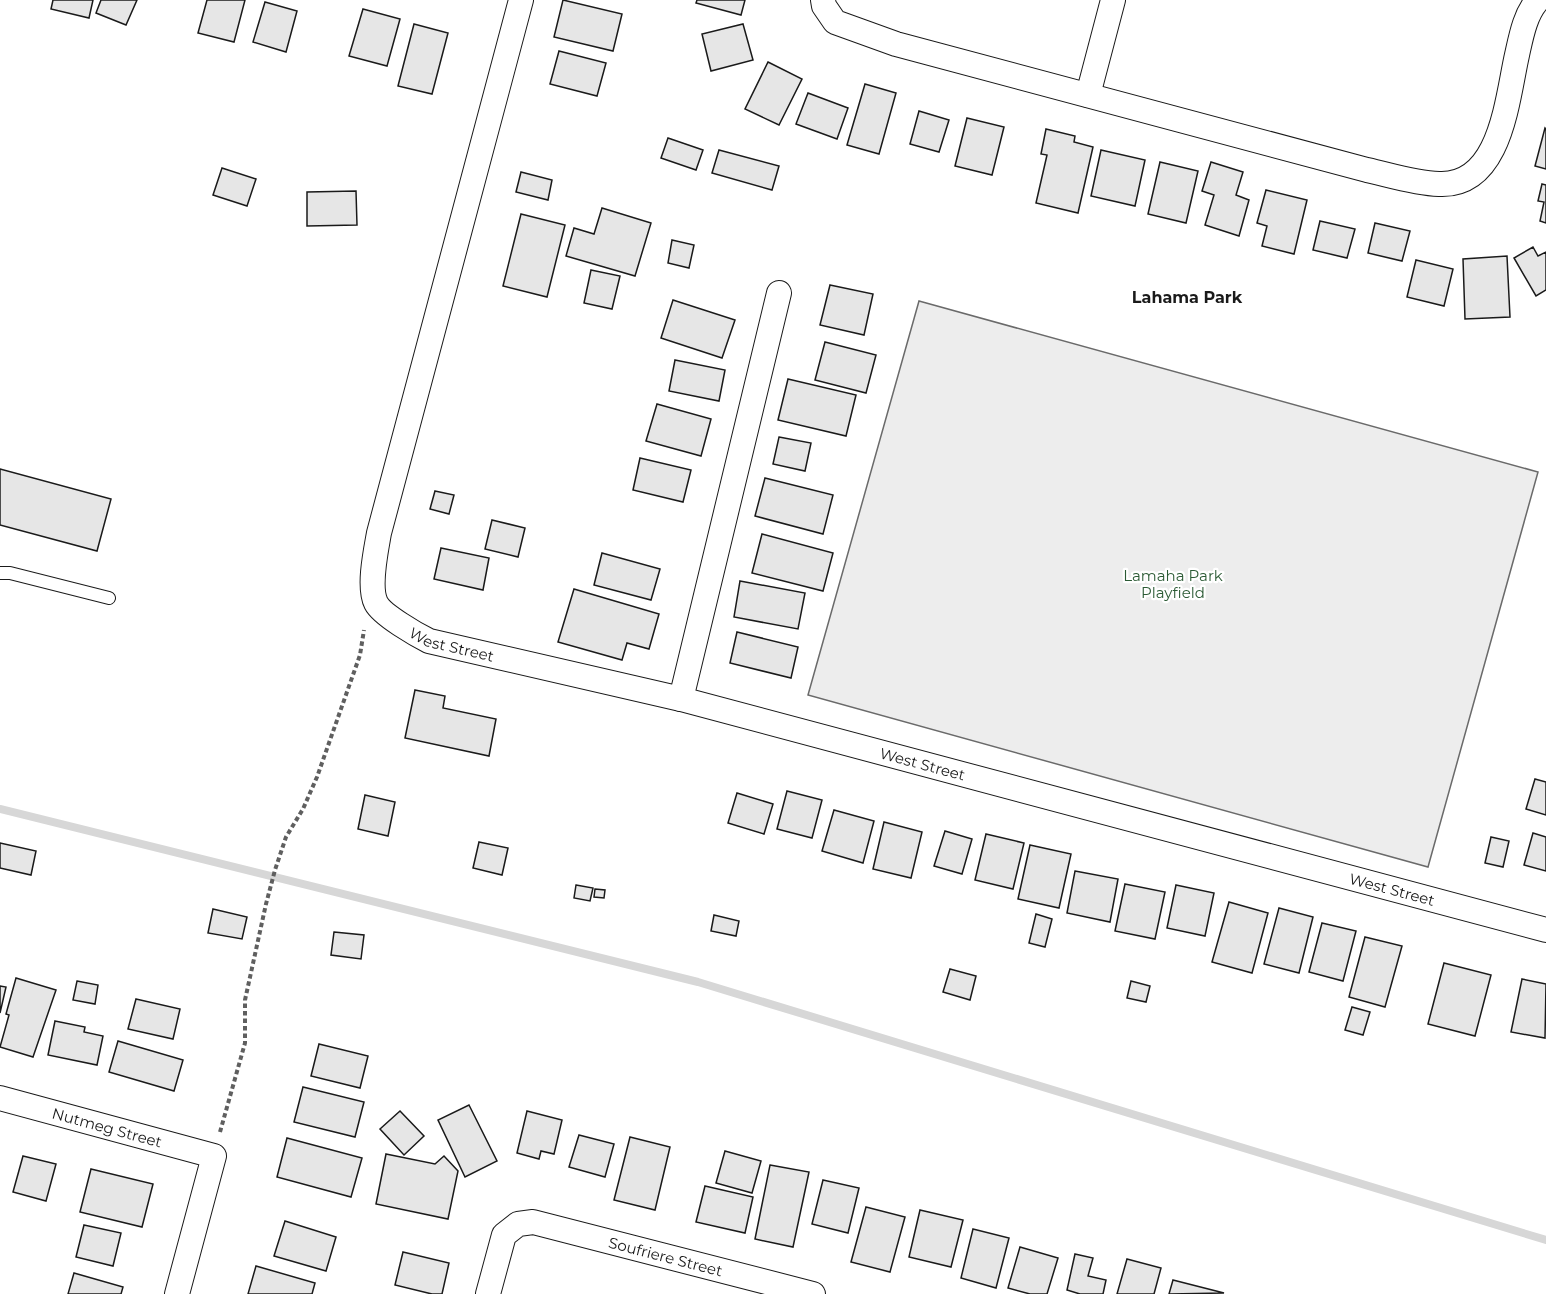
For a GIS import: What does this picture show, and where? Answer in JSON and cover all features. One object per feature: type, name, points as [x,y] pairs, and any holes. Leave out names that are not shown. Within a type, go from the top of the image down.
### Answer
[{"type":"street","points":[[376,604],[374,572],[379,533],[521,0]]},
{"type":"street","points":[[823,0],[824,6],[835,22],[896,44],[1378,172],[1441,184],[1463,179],[1485,164],[1497,140],[1522,33],[1533,5],[1538,0]]},
{"type":"street","points":[[1088,95],[1113,0]]},
{"type":"street","points":[[681,699],[779,293]]},
{"type":"street","name":"West Street","points":[[376,604],[409,632],[429,641],[681,699],[1546,930]]},
{"type":"street","name":"Nutmeg Street","points":[[0,1098],[214,1156]]},
{"type":"street","points":[[177,1294],[214,1156]]},
{"type":"street","name":"Soufriere Street","points":[[488,1294],[504,1235],[518,1224],[533,1222],[813,1294]]},
{"type":"lane","points":[[0,573],[10,573],[109,598]]},
{"type":"path","points":[[214,1156],[245,1043],[245,999],[275,870],[286,837],[303,809],[317,777],[360,655],[365,625],[376,604]]},
{"type":"shaded area","name":"Lamaha Park Playfield","points":[[919,301],[1538,472],[1428,867],[808,695]]},
{"type":"building","points":[[53,0],[93,0],[89,18],[51,9]]},
{"type":"building","points":[[101,0],[137,0],[126,25],[96,13]]},
{"type":"building","points":[[207,0],[245,0],[234,42],[198,33]]},
{"type":"building","points":[[563,0],[622,14],[613,51],[554,37]]},
{"type":"building","points":[[697,0],[745,0],[741,15],[696,3]]},
{"type":"building","points":[[265,2],[297,11],[286,52],[253,42]]},
{"type":"building","points":[[363,9],[400,19],[387,66],[349,56]]},
{"type":"building","points":[[414,24],[448,33],[432,94],[398,86]]},
{"type":"building","points":[[743,24],[753,60],[711,71],[702,34]]},
{"type":"building","points":[[559,51],[606,63],[597,96],[550,84]]},
{"type":"building","points":[[768,62],[802,79],[779,125],[745,109]]},
{"type":"building","points":[[865,84],[896,93],[879,154],[847,145]]},
{"type":"building","points":[[808,93],[848,108],[837,139],[796,124]]},
{"type":"building","points":[[919,111],[949,120],[939,152],[910,144]]},
{"type":"building","points":[[967,118],[1004,127],[992,175],[955,166]]},
{"type":"building","points":[[1046,129],[1075,136],[1074,142],[1093,147],[1078,213],[1036,203],[1047,155],[1041,154]]},
{"type":"building","points":[[1546,129],[1546,169],[1535,166]]},
{"type":"building","points":[[668,138],[703,150],[696,170],[661,158]]},
{"type":"building","points":[[719,150],[779,166],[772,190],[712,173]]},
{"type":"building","points":[[1101,150],[1145,160],[1135,206],[1091,196]]},
{"type":"building","points":[[1160,162],[1198,171],[1186,223],[1148,214]]},
{"type":"building","points":[[1211,162],[1243,172],[1236,195],[1249,200],[1239,236],[1205,225],[1214,195],[1202,191]]},
{"type":"building","points":[[222,168],[256,179],[247,206],[213,195]]},
{"type":"building","points":[[521,172],[552,180],[548,200],[516,192]]},
{"type":"building","points":[[1542,184],[1546,185],[1546,223],[1540,221],[1544,202],[1538,201]]},
{"type":"building","points":[[1266,190],[1307,200],[1294,254],[1262,246],[1267,226],[1257,223]]},
{"type":"building","points":[[356,191],[357,225],[307,226],[307,192]]},
{"type":"building","points":[[602,208],[651,223],[635,276],[566,256],[574,228],[594,234]]},
{"type":"building","points":[[521,214],[565,225],[547,297],[503,286]]},
{"type":"building","points":[[1320,221],[1355,229],[1347,258],[1313,250]]},
{"type":"building","points":[[1375,223],[1410,231],[1402,261],[1368,253]]},
{"type":"building","points":[[672,240],[694,245],[689,268],[668,263]]},
{"type":"building","points":[[1533,247],[1538,256],[1546,252],[1546,290],[1536,296],[1514,258]]},
{"type":"building","points":[[1507,256],[1510,317],[1465,319],[1463,259]]},
{"type":"building","points":[[1416,260],[1453,269],[1444,306],[1407,297]]},
{"type":"building","points":[[591,270],[620,276],[612,309],[584,303]]},
{"type":"building","points":[[830,285],[873,294],[864,335],[820,325]]},
{"type":"building","points":[[673,300],[735,320],[722,358],[661,338]]},
{"type":"building","points":[[825,342],[876,355],[866,393],[815,380]]},
{"type":"building","points":[[675,360],[725,370],[719,401],[669,391]]},
{"type":"building","points":[[788,379],[856,395],[846,436],[778,420]]},
{"type":"building","points":[[657,404],[711,419],[701,456],[646,441]]},
{"type":"building","points":[[779,437],[811,443],[805,471],[773,464]]},
{"type":"building","points":[[640,458],[691,470],[683,502],[633,490]]},
{"type":"building","points":[[0,469],[111,499],[97,551],[0,525]]},
{"type":"building","points":[[765,478],[833,495],[823,534],[755,516]]},
{"type":"building","points":[[435,491],[454,495],[449,514],[430,509]]},
{"type":"building","points":[[492,520],[525,528],[518,557],[485,549]]},
{"type":"building","points":[[762,534],[833,553],[823,591],[752,573]]},
{"type":"building","points":[[441,548],[489,558],[483,590],[434,579]]},
{"type":"building","points":[[602,553],[660,569],[651,600],[594,585]]},
{"type":"building","points":[[740,581],[805,593],[798,629],[734,617]]},
{"type":"building","points":[[574,589],[659,614],[649,649],[627,643],[622,660],[558,642]]},
{"type":"building","points":[[737,632],[798,647],[791,678],[730,663]]},
{"type":"building","points":[[415,690],[445,696],[443,708],[496,719],[489,756],[405,738]]},
{"type":"building","points":[[1535,779],[1546,782],[1546,815],[1526,809]]},
{"type":"building","points":[[787,791],[822,800],[812,838],[777,829]]},
{"type":"building","points":[[737,793],[773,804],[764,834],[728,823]]},
{"type":"building","points":[[365,795],[395,802],[388,836],[358,829]]},
{"type":"building","points":[[834,810],[874,821],[863,863],[822,851]]},
{"type":"building","points":[[884,822],[922,832],[911,878],[873,869]]},
{"type":"building","points":[[945,831],[972,839],[962,874],[934,866]]},
{"type":"building","points":[[1533,833],[1546,837],[1546,871],[1524,865]]},
{"type":"building","points":[[986,834],[1024,843],[1013,889],[975,880]]},
{"type":"building","points":[[1491,837],[1509,841],[1503,867],[1485,863]]},
{"type":"building","points":[[479,842],[508,848],[502,875],[473,868]]},
{"type":"building","points":[[0,843],[36,851],[31,875],[0,868]]},
{"type":"building","points":[[1030,845],[1071,854],[1059,908],[1018,899]]},
{"type":"building","points":[[1075,871],[1118,879],[1110,922],[1067,913]]},
{"type":"building","points":[[1125,884],[1165,892],[1155,939],[1115,931]]},
{"type":"building","points":[[576,885],[593,888],[590,901],[574,898]]},
{"type":"building","points":[[1176,885],[1214,893],[1205,936],[1167,928]]},
{"type":"building","points":[[595,889],[605,890],[604,898],[594,897]]},
{"type":"building","points":[[1229,902],[1268,913],[1252,973],[1212,962]]},
{"type":"building","points":[[1279,908],[1313,917],[1299,973],[1264,964]]},
{"type":"building","points":[[213,909],[247,917],[242,939],[208,933]]},
{"type":"building","points":[[1036,914],[1052,919],[1045,947],[1029,943]]},
{"type":"building","points":[[714,915],[739,921],[736,936],[711,931]]},
{"type":"building","points":[[1322,923],[1356,931],[1343,981],[1309,972]]},
{"type":"building","points":[[334,932],[364,935],[361,959],[331,955]]},
{"type":"building","points":[[1365,937],[1402,946],[1385,1007],[1349,997]]},
{"type":"building","points":[[1444,963],[1491,975],[1475,1036],[1428,1024]]},
{"type":"building","points":[[950,969],[976,976],[970,1000],[943,992]]},
{"type":"building","points":[[16,978],[56,990],[33,1057],[0,1047]]},
{"type":"building","points":[[1522,979],[1546,984],[1545,1038],[1511,1032]]},
{"type":"building","points":[[77,981],[98,985],[95,1004],[73,1000]]},
{"type":"building","points":[[1131,981],[1150,986],[1146,1002],[1127,998]]},
{"type":"building","points":[[0,986],[6,987],[0,1013]]},
{"type":"building","points":[[136,999],[180,1009],[173,1039],[128,1029]]},
{"type":"building","points":[[1352,1007],[1370,1012],[1363,1035],[1345,1030]]},
{"type":"building","points":[[55,1021],[85,1027],[84,1032],[103,1036],[97,1065],[48,1055]]},
{"type":"building","points":[[118,1041],[183,1060],[174,1091],[109,1072]]},
{"type":"building","points":[[319,1044],[368,1056],[360,1088],[311,1076]]},
{"type":"building","points":[[303,1087],[364,1102],[355,1137],[294,1122]]},
{"type":"building","points":[[469,1105],[497,1161],[465,1177],[438,1120]]},
{"type":"building","points":[[400,1111],[424,1136],[404,1155],[380,1129]]},
{"type":"building","points":[[527,1111],[562,1120],[554,1154],[541,1151],[539,1159],[517,1153]]},
{"type":"building","points":[[579,1135],[614,1144],[605,1177],[569,1167]]},
{"type":"building","points":[[630,1137],[670,1147],[655,1210],[614,1200]]},
{"type":"building","points":[[287,1138],[362,1158],[351,1197],[277,1177]]},
{"type":"building","points":[[725,1151],[761,1161],[752,1193],[716,1183]]},
{"type":"building","points":[[386,1154],[435,1164],[444,1156],[458,1171],[448,1219],[376,1204]]},
{"type":"building","points":[[23,1156],[56,1164],[46,1201],[13,1192]]},
{"type":"building","points":[[770,1165],[809,1172],[793,1247],[755,1239]]},
{"type":"building","points":[[91,1169],[153,1184],[142,1227],[80,1212]]},
{"type":"building","points":[[823,1180],[859,1188],[848,1233],[812,1224]]},
{"type":"building","points":[[705,1186],[753,1197],[745,1233],[696,1222]]},
{"type":"building","points":[[866,1207],[905,1217],[890,1272],[851,1262]]},
{"type":"building","points":[[920,1210],[963,1220],[951,1267],[909,1257]]},
{"type":"building","points":[[285,1221],[336,1237],[326,1271],[274,1256]]},
{"type":"building","points":[[84,1225],[121,1233],[113,1266],[76,1257]]},
{"type":"building","points":[[973,1229],[1009,1238],[996,1288],[961,1278]]},
{"type":"building","points":[[1020,1247],[1058,1258],[1047,1294],[1030,1294],[1008,1288]]},
{"type":"building","points":[[403,1252],[449,1263],[442,1294],[432,1294],[395,1285]]},
{"type":"building","points":[[1075,1254],[1093,1258],[1088,1276],[1106,1280],[1103,1294],[1080,1294],[1067,1290]]},
{"type":"building","points":[[1127,1259],[1161,1268],[1154,1294],[1117,1294]]},
{"type":"building","points":[[256,1266],[315,1283],[312,1294],[248,1294]]},
{"type":"building","points":[[74,1273],[123,1287],[121,1294],[68,1294]]},
{"type":"building","points":[[1173,1280],[1224,1293],[1169,1294]]},
{"type":"waterway","points":[[0,809],[698,982],[1546,1240]]},
{"type":"district","name":"Lahama Park","points":[[1187,297]]}]
